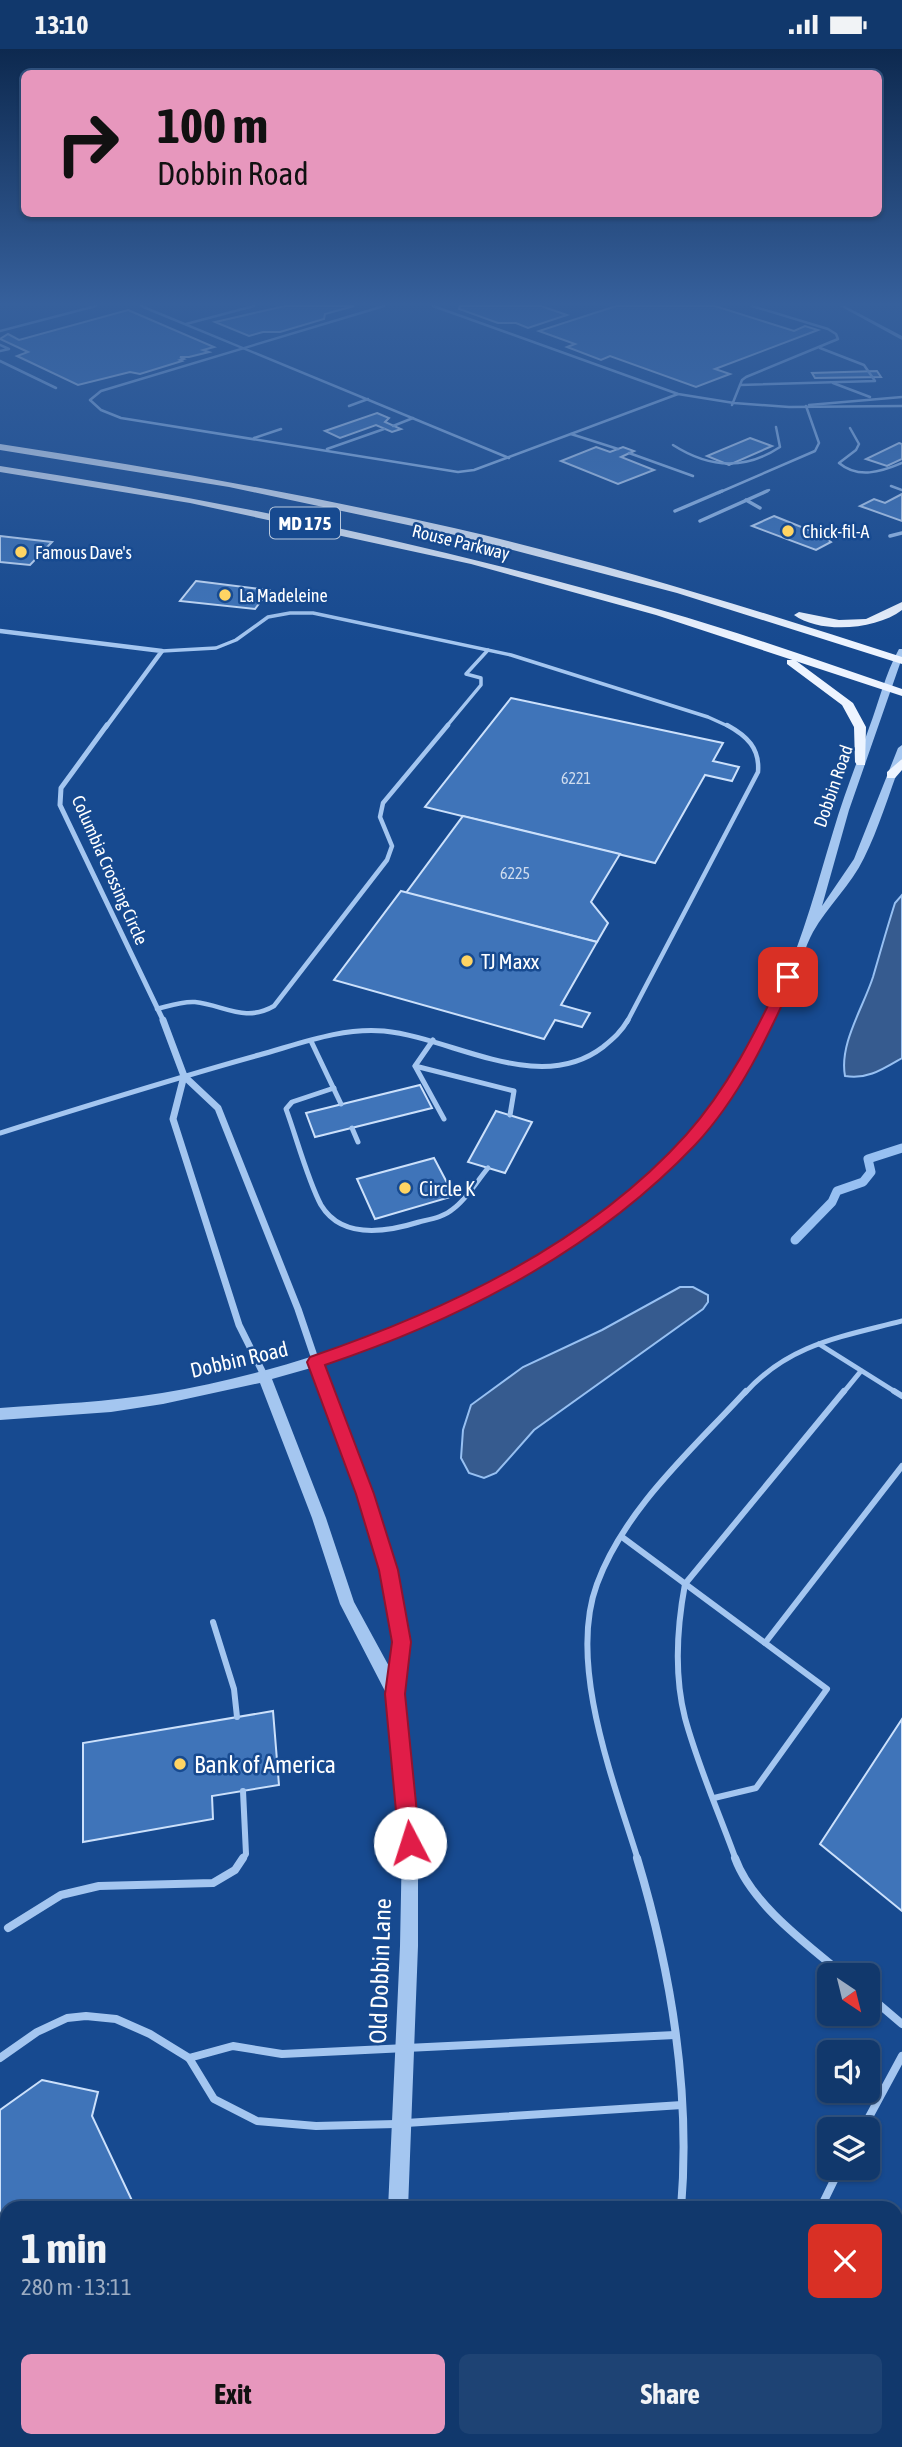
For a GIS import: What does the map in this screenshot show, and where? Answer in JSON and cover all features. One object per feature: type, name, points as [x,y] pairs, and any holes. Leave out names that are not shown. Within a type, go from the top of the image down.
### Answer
[{"type":"main road","name":"Rouse Parkway","points":[[0,447],[139,468],[327,503],[604,570],[900,657]]},
{"type":"main road","name":"Rouse Parkway","points":[[0,469],[203,503],[367,537],[580,590],[754,642],[902,693]]},
{"type":"main road","points":[[327,503],[611,564],[696,585],[819,621],[865,623],[887,616],[902,605]]},
{"type":"main road","points":[[754,642],[816,678],[847,703],[860,727],[862,762]]},
{"type":"main road","points":[[891,775],[902,763]]},
{"type":"street","points":[[0,631],[162,651]]},
{"type":"street","name":"Columbia Crossing Circle","points":[[162,651],[61,788],[59,796],[65,817],[157,1009],[184,1076],[218,1108],[298,1309],[316,1362]]},
{"type":"street","name":"Dobbin Road","points":[[0,1414],[111,1406],[190,1392],[316,1362],[373,1343],[464,1301],[544,1258],[602,1220],[651,1179],[691,1139],[729,1090],[759,1042],[807,935],[840,823],[900,657]]},
{"type":"street","name":"Dobbin Road","points":[[807,935],[859,859],[902,748]]},
{"type":"street","points":[[184,1076],[173,1119],[239,1325],[264,1375]]},
{"type":"street","name":"Old Dobbin Lane","points":[[316,1362],[365,1494],[389,1570],[402,1642],[395,1694],[410,1843],[398,2201]]},
{"type":"street","name":"Old Dobbin Lane","points":[[264,1375],[319,1518],[346,1604],[395,1694]]},
{"type":"lane","points":[[121,418],[458,473],[509,458],[613,418]]},
{"type":"lane","points":[[393,426],[414,418],[509,458]]},
{"type":"lane","points":[[675,511],[815,451],[819,443],[810,418]]},
{"type":"lane","points":[[673,445],[681,451],[717,465],[731,467],[780,447],[776,427]]},
{"type":"lane","points":[[850,428],[859,444],[856,450],[839,463],[841,466],[861,472],[878,472],[902,463]]},
{"type":"lane","points":[[251,439],[281,429]]},
{"type":"lane","points":[[324,450],[384,429]]},
{"type":"lane","points":[[570,434],[618,449]]},
{"type":"lane","points":[[629,453],[693,476]]},
{"type":"lane","points":[[891,486],[902,490]]},
{"type":"lane","points":[[700,521],[769,490]]},
{"type":"lane","points":[[746,500],[760,508]]},
{"type":"lane","points":[[890,536],[902,533]]},
{"type":"lane","points":[[0,1133],[184,1076],[369,1028],[411,1034],[521,1066],[540,1068],[578,1062],[595,1056],[609,1047],[621,1033],[758,772],[760,762],[758,751],[751,741],[726,724],[511,655],[301,612],[265,619],[221,647],[196,652],[162,651]]},
{"type":"lane","points":[[157,1009],[193,1001],[237,1015],[249,1016],[274,1006],[387,860],[391,846],[380,817],[383,803],[481,685],[481,678],[466,674],[488,650]]},
{"type":"lane","points":[[311,1041],[341,1104]]},
{"type":"lane","points":[[415,1066],[433,1041]]},
{"type":"lane","points":[[415,1066],[514,1091],[510,1115]]},
{"type":"lane","points":[[415,1066],[444,1119]]},
{"type":"lane","points":[[334,1089],[292,1102],[286,1109],[322,1206],[346,1225],[374,1232],[431,1220],[455,1208],[488,1168]]},
{"type":"lane","points":[[352,1128],[358,1142]]},
{"type":"lane","points":[[682,2201],[685,2172],[682,2105],[670,1986],[596,1715],[589,1664],[589,1624],[596,1587],[622,1537],[640,1510],[764,1373],[780,1359],[818,1344],[902,1321]]},
{"type":"lane","points":[[818,1344],[902,1396]]},
{"type":"lane","points":[[830,1963],[786,1926],[759,1896],[738,1865],[685,1717],[678,1665],[679,1615],[685,1584],[861,1371]]},
{"type":"lane","points":[[765,1643],[902,1466]]},
{"type":"lane","points":[[622,1537],[827,1689],[756,1788],[714,1798]]},
{"type":"lane","points":[[213,1622],[234,1689],[237,1717]]},
{"type":"lane","points":[[8,1928],[61,1895],[75,1891],[99,1887],[213,1882],[235,1870],[246,1854],[243,1791]]},
{"type":"lane","points":[[880,2005],[902,2024]]},
{"type":"lane","points":[[0,2058],[59,2021],[86,2016],[116,2019],[150,2034],[189,2058],[214,2099],[257,2121],[316,2126],[400,2123],[682,2105]]},
{"type":"lane","points":[[189,2058],[233,2046],[282,2054],[675,2035]]},
{"type":"lane","points":[[869,2117],[902,2056]]},
{"type":"lane","points":[[824,2201],[835,2180]]},
{"type":"water","points":[[902,895],[902,1058],[868,1075],[845,1076],[845,1051],[873,977],[895,903]]},
{"type":"water","points":[[680,1287],[693,1287],[708,1295],[708,1302],[703,1309],[534,1430],[496,1473],[484,1478],[469,1473],[461,1458],[463,1430],[471,1405],[523,1367],[602,1330]]},
{"type":"building","points":[[363,418],[389,418],[385,422],[401,429],[392,432],[376,425],[340,438],[325,431]]},
{"type":"building","points":[[750,438],[772,446],[729,465],[707,456]]},
{"type":"building","points":[[902,444],[902,459],[887,466],[866,459]]},
{"type":"building","points":[[596,447],[610,452],[623,447],[634,451],[621,457],[654,470],[618,484],[561,461]]},
{"type":"building","points":[[902,494],[902,521],[860,506],[874,499],[885,503]]},
{"type":"building","name":"Chick-fil-A","points":[[774,516],[824,536],[831,542],[816,550],[752,526]]},
{"type":"building","name":"Famous Dave's","points":[[0,536],[52,542],[30,565],[0,562]]},
{"type":"building","name":"La Madeleine","points":[[196,581],[269,590],[255,609],[180,601]]},
{"type":"building","points":[[511,698],[723,743],[713,761],[739,767],[732,781],[705,775],[655,863],[425,807]]},
{"type":"building","points":[[463,816],[620,854],[591,902],[608,923],[597,942],[406,893]]},
{"type":"building","name":"TJ Maxx","points":[[401,891],[597,942],[561,1005],[590,1013],[582,1027],[555,1020],[544,1039],[334,980]]},
{"type":"building","points":[[420,1085],[432,1108],[315,1137],[306,1113]]},
{"type":"building","points":[[496,1111],[532,1122],[505,1173],[468,1162]]},
{"type":"building","name":"Circle K","points":[[434,1158],[454,1196],[375,1219],[357,1179]]},
{"type":"building","name":"Bank of America","points":[[273,1711],[279,1785],[212,1796],[213,1819],[83,1842],[83,1743]]},
{"type":"building","points":[[902,1719],[902,1911],[820,1844]]},
{"type":"building","points":[[42,2080],[98,2092],[92,2116],[132,2201],[0,2201],[0,2110]]},
{"type":"waterway","points":[[795,1240],[832,1202],[837,1191],[863,1182],[871,1172],[868,1159],[902,1148]]},
{"type":"place","name":"Chick-fil-A","points":[[788,531]]},
{"type":"place","name":"Famous Dave's","points":[[21,552]]},
{"type":"place","name":"La Madeleine","points":[[225,595]]},
{"type":"place","name":"TJ Maxx","points":[[467,961]]},
{"type":"place","name":"Circle K","points":[[405,1188]]},
{"type":"place","name":"Bank of America","points":[[180,1764]]},
{"type":"route","points":[[410,1843],[395,1694],[402,1642],[389,1570],[365,1494],[316,1362],[373,1343],[464,1301],[544,1258],[602,1220],[651,1179],[691,1139],[729,1090],[759,1042],[788,977]]}]
